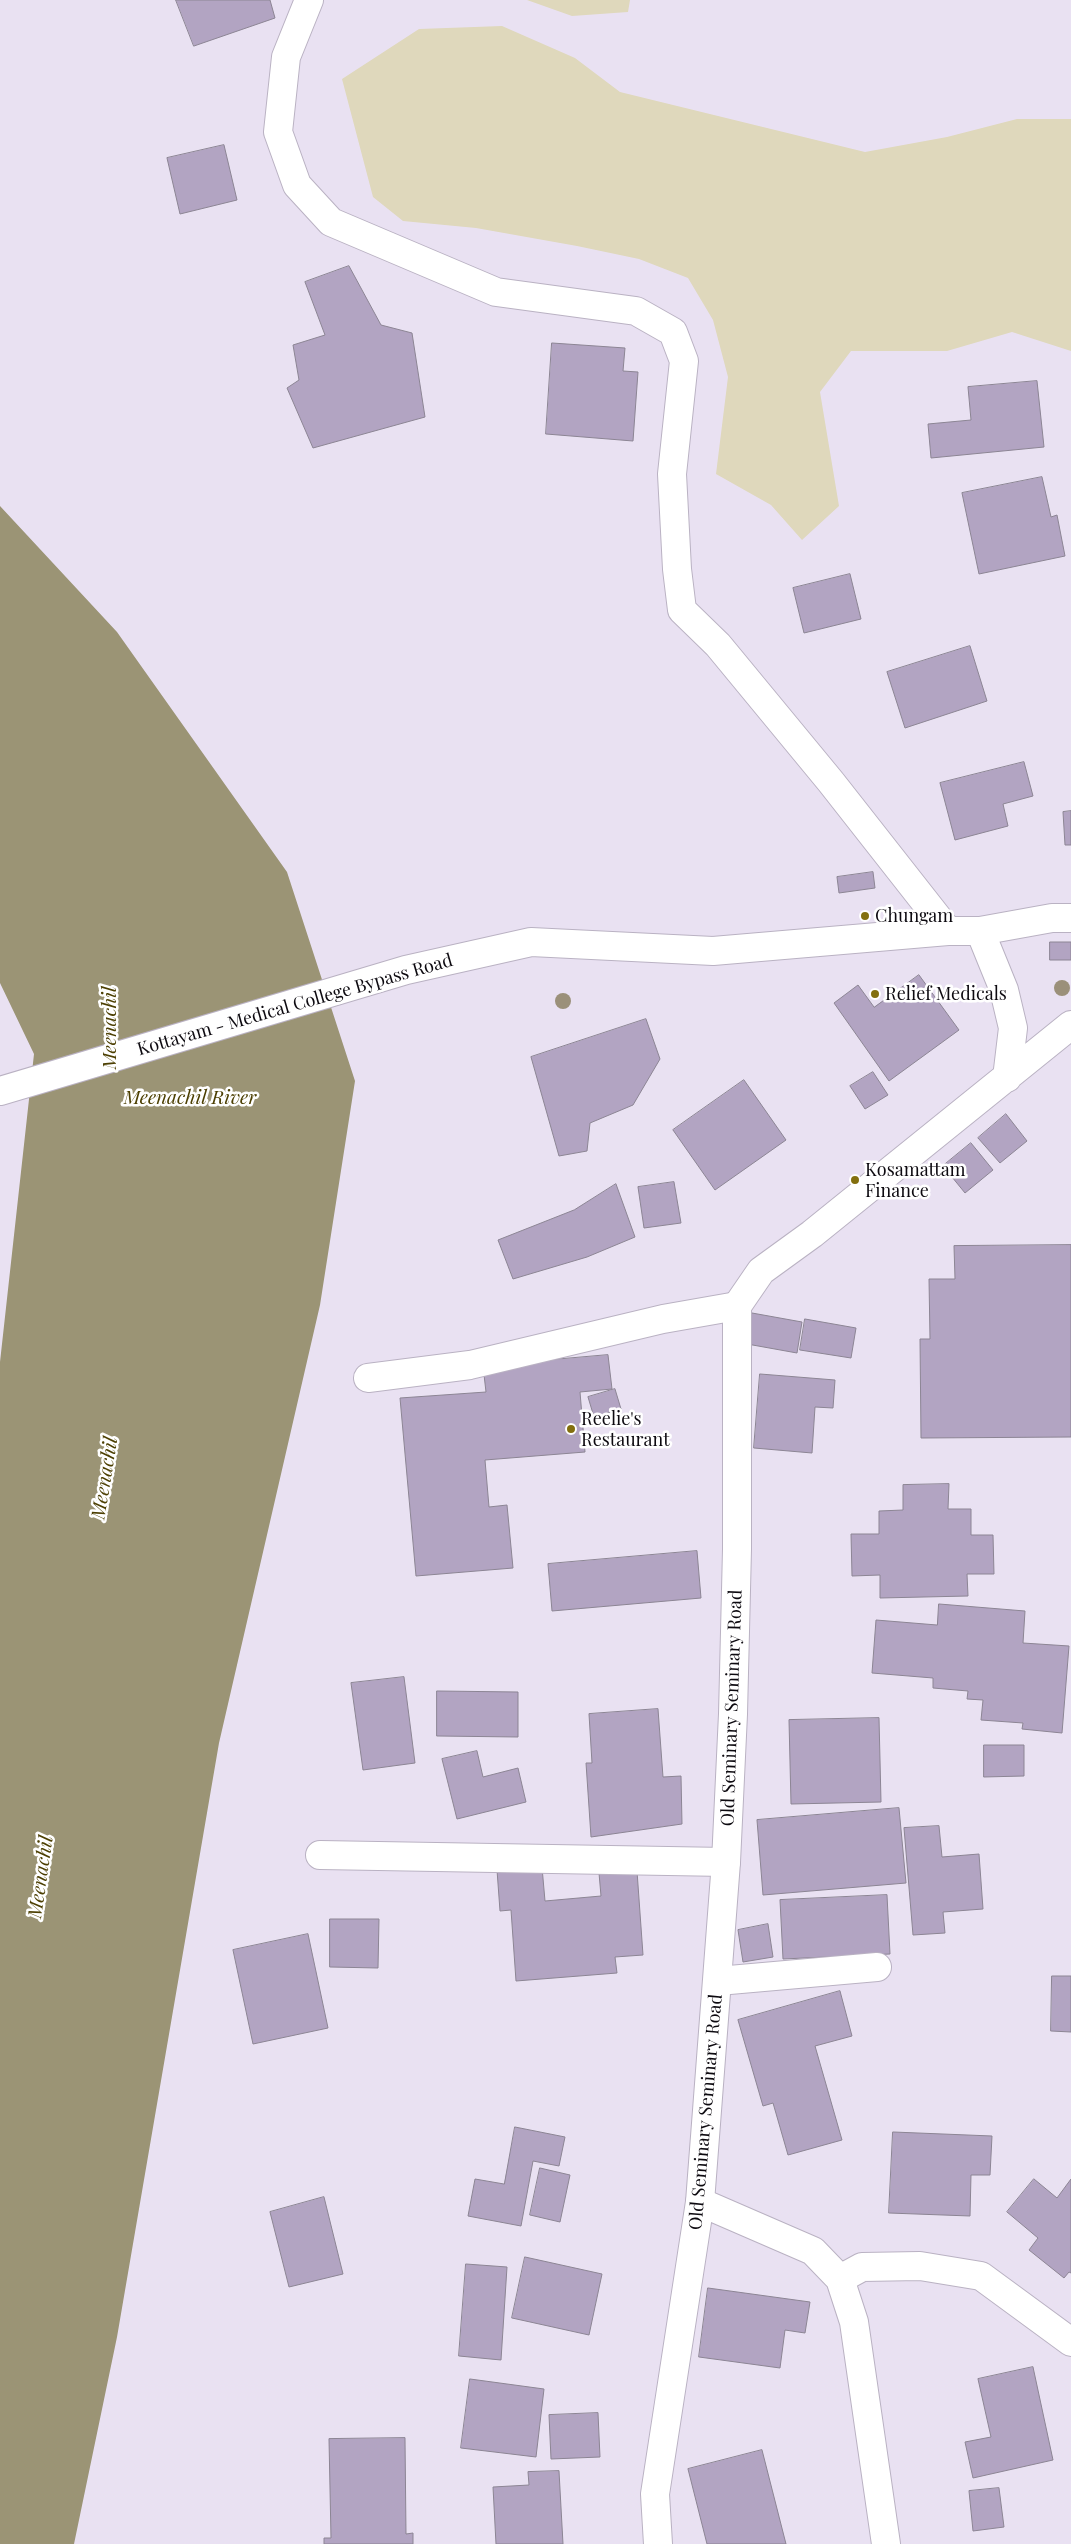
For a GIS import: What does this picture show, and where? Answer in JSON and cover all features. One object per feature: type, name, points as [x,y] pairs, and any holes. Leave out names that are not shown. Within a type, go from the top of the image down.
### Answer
[{"type":"street","points":[[310,0],[286,57],[278,132],[297,185],[331,222],[496,292],[636,311],[673,332],[684,361],[672,474],[677,569],[682,610],[718,645],[819,767],[948,931]]},
{"type":"street","name":"Kottayam - Medical College Bypass Road","points":[[0,1091],[406,970],[531,942],[713,952],[948,931],[980,931],[1052,918],[1071,918]]},
{"type":"street","points":[[980,931],[1004,990],[1013,1028],[1006,1078]]},
{"type":"street","points":[[368,1378],[470,1365],[663,1319],[737,1306],[761,1271],[812,1234],[1071,1025]]},
{"type":"street","name":"Old Seminary Seminary Road","points":[[658,2544],[655,2494],[700,2202],[726,1862],[733,1714],[737,1549],[737,1306]]},
{"type":"street","points":[[320,1855],[726,1862]]},
{"type":"street","points":[[718,1982],[877,1967]]},
{"type":"street","points":[[700,2202],[813,2251],[840,2278],[854,2322],[886,2544]]},
{"type":"street","points":[[840,2278],[862,2267],[920,2266],[981,2276],[1071,2342]]},
{"type":"shaded area","points":[[527,0],[630,0],[628,12],[572,16]]},
{"type":"shaded area","points":[[502,26],[575,58],[620,92],[865,152],[947,137],[1017,119],[1071,119],[1071,351],[1012,332],[947,351],[851,351],[820,392],[839,506],[802,540],[771,505],[716,474],[728,377],[713,320],[688,278],[639,259],[577,246],[476,228],[403,221],[373,197],[342,79],[419,29]]},
{"type":"water","name":"Meenachil River","points":[[0,506],[117,632],[287,872],[355,1081],[320,1305],[219,1743],[117,2337],[74,2544],[0,2544],[0,1362],[34,1054],[0,983]]},
{"type":"building","points":[[176,0],[270,0],[275,18],[194,46]]},
{"type":"building","points":[[224,145],[237,200],[180,214],[167,158]]},
{"type":"building","points":[[349,266],[381,325],[412,333],[425,417],[313,448],[287,388],[299,380],[293,345],[325,335],[305,282]]},
{"type":"building","points":[[552,343],[625,348],[623,371],[638,372],[633,441],[546,434]]},
{"type":"building","points":[[1037,381],[1044,447],[931,458],[928,424],[971,420],[968,387]]},
{"type":"building","points":[[1042,477],[1051,517],[1057,515],[1065,556],[979,574],[962,493]]},
{"type":"building","points":[[850,574],[861,619],[804,633],[793,588]]},
{"type":"building","points":[[970,646],[987,701],[905,728],[887,672]]},
{"type":"building","points":[[1024,762],[1033,796],[1003,804],[1008,826],[955,840],[940,783]]},
{"type":"building","points":[[1071,811],[1071,845],[1065,845],[1063,812]]},
{"type":"building","points":[[873,872],[875,888],[839,893],[837,877]]},
{"type":"building","points":[[1050,942],[1071,942],[1071,960],[1050,960]]},
{"type":"building","points":[[919,975],[959,1030],[889,1081],[834,1003],[858,985],[874,1007]]},
{"type":"building","points":[[646,1019],[660,1059],[633,1105],[590,1123],[587,1151],[559,1156],[531,1057]]},
{"type":"building","points":[[873,1072],[888,1095],[865,1109],[850,1086]]},
{"type":"building","points":[[744,1080],[786,1140],[715,1190],[673,1130]]},
{"type":"building","points":[[1006,1114],[1027,1141],[1000,1163],[978,1138]]},
{"type":"building","points":[[971,1143],[993,1170],[965,1193],[943,1166]]},
{"type":"building","points":[[674,1182],[681,1223],[644,1228],[638,1187]]},
{"type":"building","points":[[616,1184],[635,1237],[587,1257],[513,1279],[498,1240],[574,1210]]},
{"type":"building","points":[[1071,1245],[1071,1437],[921,1438],[920,1339],[930,1339],[929,1279],[955,1279],[954,1246]]},
{"type":"building","points":[[752,1313],[802,1322],[797,1353],[747,1344]]},
{"type":"building","points":[[805,1319],[856,1328],[851,1358],[800,1350]]},
{"type":"building","points":[[608,1355],[612,1389],[580,1392],[585,1452],[485,1460],[489,1507],[507,1505],[513,1568],[416,1576],[400,1398],[486,1392],[483,1366]]},
{"type":"building","points":[[760,1374],[835,1380],[833,1408],[815,1407],[812,1453],[754,1448]]},
{"type":"building","points":[[615,1389],[621,1409],[594,1417],[588,1397]]},
{"type":"building","points":[[949,1484],[948,1509],[971,1509],[971,1535],[993,1535],[994,1574],[967,1574],[968,1596],[880,1598],[880,1575],[852,1576],[851,1534],[879,1534],[879,1511],[903,1510],[903,1485]]},
{"type":"building","points":[[697,1551],[701,1598],[552,1611],[548,1564]]},
{"type":"building","points":[[939,1604],[1025,1611],[1023,1643],[1069,1646],[1062,1733],[1022,1729],[1023,1723],[981,1720],[983,1700],[967,1699],[968,1691],[933,1688],[933,1678],[872,1673],[876,1620],[937,1625]]},
{"type":"building","points":[[404,1677],[415,1763],[363,1770],[351,1683]]},
{"type":"building","points":[[437,1691],[518,1692],[518,1737],[437,1736]]},
{"type":"building","points":[[658,1709],[663,1777],[681,1776],[682,1824],[591,1837],[586,1763],[592,1763],[589,1714]]},
{"type":"building","points":[[879,1718],[881,1802],[791,1804],[789,1720]]},
{"type":"building","points":[[984,1745],[1024,1745],[1024,1776],[984,1777]]},
{"type":"building","points":[[477,1751],[483,1777],[518,1768],[526,1802],[457,1819],[442,1759]]},
{"type":"building","points":[[899,1808],[906,1883],[763,1895],[757,1820]]},
{"type":"building","points":[[939,1826],[942,1857],[979,1854],[983,1909],[943,1912],[945,1933],[913,1935],[904,1828]]},
{"type":"building","points":[[542,1867],[545,1901],[601,1896],[599,1873],[637,1871],[643,1955],[615,1957],[617,1973],[516,1981],[511,1910],[500,1911],[497,1870]]},
{"type":"building","points":[[887,1895],[890,1954],[783,1959],[780,1900]]},
{"type":"building","points":[[330,1919],[379,1919],[378,1968],[330,1967]]},
{"type":"building","points":[[768,1924],[773,1957],[743,1962],[738,1930]]},
{"type":"building","points":[[308,1934],[328,2028],[253,2044],[233,1950]]},
{"type":"building","points":[[1052,1976],[1071,1976],[1071,2032],[1051,2031]]},
{"type":"building","points":[[840,1991],[852,2036],[815,2046],[842,2140],[788,2155],[773,2103],[763,2106],[738,2020]]},
{"type":"building","points":[[515,2127],[565,2137],[559,2166],[533,2161],[521,2226],[468,2216],[475,2179],[504,2184]]},
{"type":"building","points":[[893,2132],[992,2136],[990,2175],[971,2175],[970,2216],[889,2213]]},
{"type":"building","points":[[540,2168],[570,2175],[560,2222],[530,2215]]},
{"type":"building","points":[[1034,2179],[1057,2198],[1071,2179],[1071,2273],[1069,2272],[1064,2278],[1029,2250],[1038,2238],[1007,2212]]},
{"type":"building","points":[[324,2197],[343,2274],[289,2287],[270,2212]]},
{"type":"building","points":[[525,2257],[602,2274],[589,2335],[512,2318]]},
{"type":"building","points":[[466,2264],[507,2267],[501,2360],[459,2356]]},
{"type":"building","points":[[708,2288],[810,2302],[805,2333],[785,2330],[780,2368],[699,2357]]},
{"type":"building","points":[[1033,2367],[1053,2460],[973,2478],[965,2442],[991,2437],[978,2379]]},
{"type":"building","points":[[470,2379],[544,2389],[536,2457],[461,2448]]},
{"type":"building","points":[[598,2413],[600,2457],[551,2459],[549,2415]]},
{"type":"building","points":[[405,2438],[406,2534],[413,2533],[413,2544],[324,2544],[324,2538],[331,2538],[329,2439]]},
{"type":"building","points":[[762,2450],[786,2544],[707,2544],[688,2469]]},
{"type":"building","points":[[559,2471],[563,2544],[496,2544],[493,2487],[529,2485],[528,2472]]},
{"type":"building","points":[[999,2488],[1004,2527],[973,2531],[969,2491]]},
{"type":"place","name":"Chungam","points":[[865,916]]},
{"type":"place","name":"Relief Medicals","points":[[875,994]]},
{"type":"place","name":"Kosamattam Finance","points":[[855,1180]]},
{"type":"place","name":"Reelie's Restaurant","points":[[571,1429]]},
{"type":"water label","name":"Meenachil","points":[[110,1028]]},
{"type":"water label","name":"Meenachil","points":[[105,1478]]},
{"type":"water label","name":"Meenachil","points":[[41,1877]]}]
